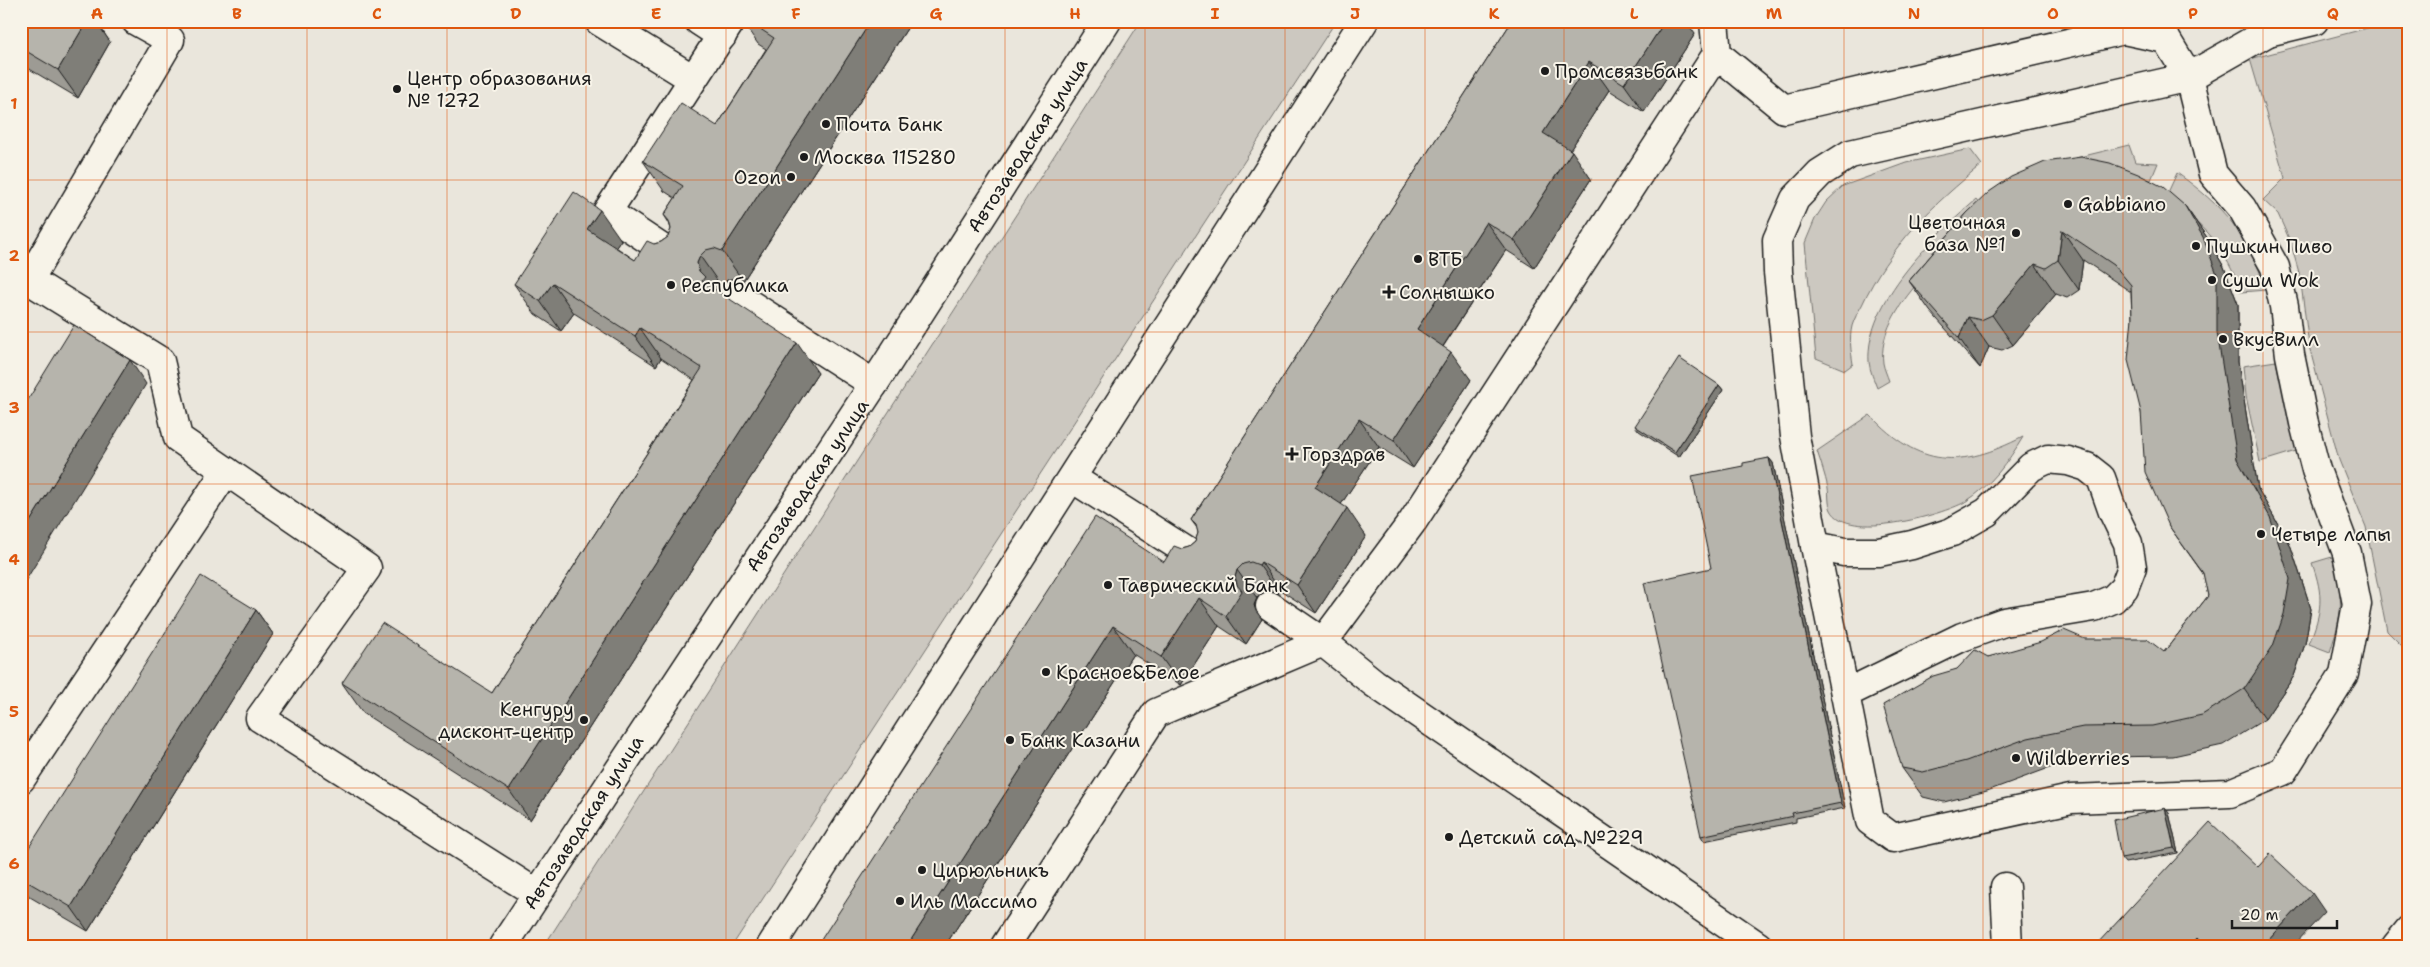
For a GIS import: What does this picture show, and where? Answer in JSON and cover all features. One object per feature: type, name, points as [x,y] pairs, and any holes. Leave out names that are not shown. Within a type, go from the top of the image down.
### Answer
[{"type":"main road","points":[[136,21],[170,40],[25,286],[160,361],[178,438],[366,568],[260,718],[536,893]]},
{"type":"main road","points":[[599,21],[693,79]]},
{"type":"main road","points":[[676,258],[607,212],[727,29],[699,21]]},
{"type":"main road","name":"Автозаводская улица","points":[[503,946],[536,893],[874,384],[1107,21]]},
{"type":"main road","points":[[771,946],[1364,21]]},
{"type":"main road","points":[[1005,946],[1156,713],[1323,642],[1413,521],[1717,54],[1714,21]]},
{"type":"main road","points":[[1717,54],[1784,109],[2123,26],[2166,39],[2189,77],[2213,174],[2242,208],[2274,268],[2284,306],[2290,355],[2304,423],[2316,470],[2347,554],[2356,604],[2344,674],[2283,771],[2230,793],[2071,800],[1893,838],[1870,821],[1795,436],[1778,272],[1777,240],[1795,199],[1820,173],[1850,154],[2189,77],[2266,27],[2314,21]]},
{"type":"main road","points":[[734,294],[874,384]]},
{"type":"main road","points":[[1815,546],[1844,552],[1879,552],[1912,545],[1952,532],[1987,512],[2031,467],[2048,459],[2068,461],[2087,467],[2101,478],[2113,512],[2128,543],[2132,567],[2124,588],[2112,599],[2094,607],[2004,622],[1962,637],[1845,694]]},
{"type":"main road","points":[[21,779],[226,470]]},
{"type":"main road","points":[[1072,478],[1202,561]]},
{"type":"main road","points":[[1270,606],[1323,642],[1374,683],[1758,946]]},
{"type":"main road","points":[[2005,887],[2008,946]]},
{"type":"main road","points":[[2396,946],[2409,930]]},
{"type":"shaded area","points":[[1141,21],[1336,21],[732,946],[544,946]]},
{"type":"shaded area","points":[[2394,21],[2409,21],[2409,647],[2404,648],[2387,631],[2366,527],[2339,460],[2309,346],[2300,276],[2290,241],[2278,214],[2263,200],[2285,178],[2250,59]]},
{"type":"shaded area","points":[[2129,145],[2135,162],[2158,163],[2151,180],[2118,168],[2055,163]]},
{"type":"shaded area","points":[[1970,149],[1982,165],[1947,195],[1914,228],[1885,264],[1873,284],[1852,326],[1850,340],[1853,364],[1845,370],[1816,358],[1805,243],[1815,219],[1826,202],[1843,186],[1906,163]]},
{"type":"shaded area","points":[[2177,173],[2208,197],[2232,223],[2251,253],[2266,290],[2241,292],[2229,263],[2212,239],[2191,217],[2165,199]]},
{"type":"shaded area","points":[[1976,200],[1988,215],[1919,281],[1891,321],[1884,342],[1883,363],[1889,381],[1877,388],[1869,362],[1871,339],[1878,316],[1905,272],[1941,232]]},
{"type":"shaded area","points":[[2276,361],[2296,451],[2260,462],[2246,396],[2243,366]]},
{"type":"shaded area","points":[[1870,415],[1888,432],[1906,445],[1924,454],[1942,458],[1980,455],[2023,437],[1991,481],[1965,502],[1917,519],[1874,525],[1855,524],[1840,519],[1831,510],[1828,488],[1817,451]]},
{"type":"shaded area","points":[[2332,557],[2339,584],[2340,615],[2330,652],[2309,644],[2317,622],[2320,604],[2320,595],[2312,563]]},
{"type":"building","points":[[21,21],[87,21],[58,70],[21,48]]},
{"type":"building","points":[[748,21],[871,21],[722,251],[714,248],[706,250],[700,256],[697,263],[699,271],[705,277],[702,281],[797,343],[509,790],[342,683],[382,623],[492,693],[702,368],[640,328],[635,336],[553,283],[540,301],[514,284],[574,192],[600,210],[587,229],[635,260],[647,241],[654,244],[668,237],[671,229],[669,221],[664,215],[683,186],[643,161],[681,103],[717,126],[774,38]]},
{"type":"building","points":[[1512,21],[1665,21],[1624,84],[1589,62],[1543,133],[1572,151],[1514,240],[1486,222],[1417,329],[1451,352],[1394,440],[1359,419],[1315,487],[1347,508],[1297,585],[1261,562],[1259,565],[1251,562],[1243,564],[1237,570],[1235,577],[1237,585],[1242,591],[1226,616],[1199,598],[1161,657],[1113,626],[907,946],[817,946],[1095,517],[1164,562],[1174,546],[1182,549],[1189,547],[1195,542],[1198,533],[1196,525],[1191,520]]},
{"type":"building","points":[[2081,157],[2110,163],[2138,174],[2163,187],[2185,206],[2203,237],[2217,274],[2217,332],[2237,459],[2270,517],[2290,579],[2284,614],[2273,646],[2244,689],[2202,715],[2152,726],[2083,727],[2028,738],[1966,761],[1923,772],[1902,768],[1883,705],[1933,676],[1957,669],[1975,650],[1988,657],[2041,642],[2064,630],[2085,639],[2147,639],[2164,652],[2208,596],[2203,573],[2169,526],[2145,472],[2141,412],[2128,360],[2132,318],[2131,285],[2114,265],[2062,230],[2058,260],[2046,268],[2035,264],[1992,315],[1981,320],[1968,317],[1959,338],[1909,281],[1967,213],[1989,192],[2011,177],[2045,162]]},
{"type":"building","points":[[74,325],[130,360],[21,536],[21,411]]},
{"type":"building","points":[[1679,358],[1719,385],[1675,452],[1635,426]]},
{"type":"building","points":[[1769,458],[1841,803],[1792,813],[1793,816],[1701,836],[1644,583],[1711,568],[1692,476],[1743,466],[1743,463]]},
{"type":"building","points":[[201,576],[256,610],[71,907],[21,878],[21,860]]},
{"type":"building","points":[[2409,691],[2409,708],[2405,693]]},
{"type":"building","points":[[2165,808],[2174,848],[2121,858],[2114,820]]},
{"type":"building","points":[[2210,822],[2258,867],[2270,854],[2312,893],[2263,946],[2205,946],[2197,938],[2190,946],[2095,946]]},
{"type":"place","name":"Промсвязьбанк","points":[[1545,71]]},
{"type":"place","name":"Центр образования № 1272","points":[[397,89]]},
{"type":"place","name":"Почта Банк","points":[[826,124]]},
{"type":"place","name":"Москва 115280","points":[[804,157]]},
{"type":"place","name":"Ozon","points":[[791,177]]},
{"type":"place","name":"Gabbiano","points":[[2068,204]]},
{"type":"place","name":"Цветочная база №1","points":[[2016,233]]},
{"type":"place","name":"Пушкин Пиво","points":[[2196,246]]},
{"type":"place","name":"ВТБ","points":[[1418,259]]},
{"type":"place","name":"Суши Wok","points":[[2212,280]]},
{"type":"place","name":"Республика","points":[[671,285]]},
{"type":"place","name":"Солнышко","points":[[1389,292]]},
{"type":"place","name":"ВкусВилл","points":[[2223,339]]},
{"type":"place","name":"Горздрав","points":[[1292,454]]},
{"type":"place","name":"Четыре лапы","points":[[2261,534]]},
{"type":"place","name":"Таврический Банк","points":[[1108,585]]},
{"type":"place","name":"Красное&Белое","points":[[1046,672]]},
{"type":"place","name":"Кенгуру дисконт-центр","points":[[584,720]]},
{"type":"place","name":"Банк Казани","points":[[1010,740]]},
{"type":"place","name":"Wildberries","points":[[2016,758]]},
{"type":"place","name":"Детский сад №229","points":[[1449,837]]},
{"type":"place","name":"Цирюльникъ","points":[[922,870]]},
{"type":"place","name":"Иль Массимо","points":[[900,901]]}]
